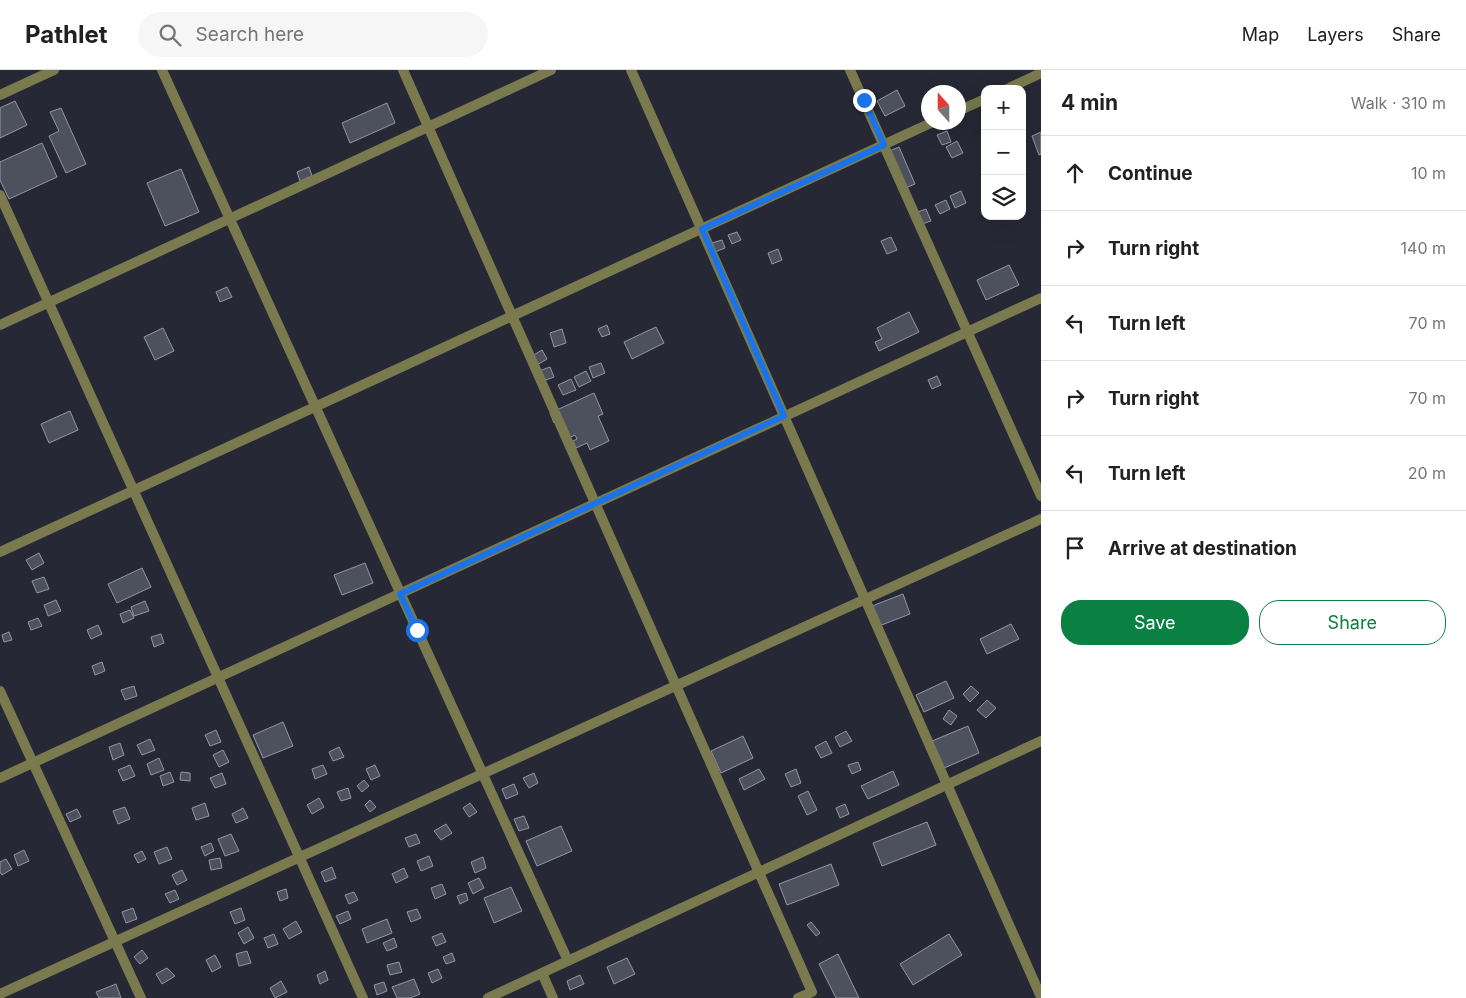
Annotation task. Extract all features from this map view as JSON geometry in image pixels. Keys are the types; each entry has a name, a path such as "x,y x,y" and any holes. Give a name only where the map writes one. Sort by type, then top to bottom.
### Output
{"street":[{"path":"0,95 54,70"},
{"path":"162,70 568,961"},
{"path":"403,70 812,992 798,998"},
{"path":"0,325 552,70"},
{"path":"631,70 1041,997"},
{"path":"850,70 1041,496"},
{"path":"1016,85 1041,73"},
{"path":"966,107 981,101"},
{"path":"0,552 921,128"},
{"path":"0,194 363,998"},
{"path":"0,778 1041,298"},
{"path":"0,994 1041,519"},
{"path":"0,691 141,998"},
{"path":"488,998 1041,741"},
{"path":"542,973 553,998"}],"building":[{"path":"897,90 905,106 885,116 877,101"},
{"path":"15,101 27,125 0,138 0,108"},
{"path":"387,103 395,123 350,143 342,123"},
{"path":"61,108 86,164 66,173 49,136 59,131 50,112"},
{"path":"947,131 951,142 942,145 937,135"},
{"path":"1041,132 1041,154 1039,155 1032,136"},
{"path":"957,141 963,153 952,158 946,147"},
{"path":"42,143 57,177 9,199 0,180 0,162"},
{"path":"899,147 915,184 903,189 887,152"},
{"path":"309,167 312,176 300,181 297,172"},
{"path":"181,169 199,212 165,226 147,183"},
{"path":"961,191 966,203 955,208 950,196"},
{"path":"946,200 950,209 940,214 935,205"},
{"path":"926,209 931,221 919,225 915,213"},
{"path":"737,232 741,240 732,244 728,235"},
{"path":"891,237 897,250 887,254 881,241"},
{"path":"722,240 725,248 715,252 712,243"},
{"path":"778,249 782,260 772,264 768,253"},
{"path":"1009,265 1019,285 986,300 977,280"},
{"path":"227,287 232,297 220,302 216,292"},
{"path":"909,312 919,332 879,351 875,342 882,339 877,328"},
{"path":"607,325 610,334 602,337 598,329"},
{"path":"656,327 664,343 632,359 624,342"},
{"path":"163,328 174,351 155,360 144,337"},
{"path":"562,329 566,343 554,347 550,333"},
{"path":"542,350 547,359 537,365 532,356"},
{"path":"601,363 605,373 593,378 589,367"},
{"path":"550,367 554,377 543,381 539,371"},
{"path":"586,371 591,381 579,387 574,377"},
{"path":"937,376 941,385 932,389 928,380"},
{"path":"571,379 576,390 563,395 558,385"},
{"path":"594,393 603,414 598,416 609,441 590,450 587,443 576,448 573,441 577,439 575,435 563,441 560,420 554,423 550,413"},
{"path":"70,411 78,430 49,443 41,424"},
{"path":"39,553 44,563 32,570 26,560"},
{"path":"365,563 373,583 342,595 334,575"},
{"path":"142,568 151,587 117,603 108,584"},
{"path":"44,577 49,589 37,593 32,581"},
{"path":"903,594 910,614 879,626 872,606"},
{"path":"56,600 61,611 48,616 44,605"},
{"path":"145,601 149,611 134,616 131,607"},
{"path":"130,610 134,618 123,623 120,614"},
{"path":"38,618 42,626 31,630 28,622"},
{"path":"1011,624 1019,639 987,654 980,639"},
{"path":"98,625 102,634 91,639 87,630"},
{"path":"9,632 12,640 4,642 2,635"},
{"path":"161,634 164,643 154,647 151,637"},
{"path":"102,662 105,671 95,675 92,666"},
{"path":"946,681 954,698 924,712 916,695"},
{"path":"134,686 137,696 125,700 121,690"},
{"path":"971,686 979,693 970,702 963,694"},
{"path":"987,700 996,708 986,718 977,710"},
{"path":"949,710 957,716 951,725 943,719"},
{"path":"283,722 293,746 263,758 253,735"},
{"path":"968,726 979,753 944,768 932,741"},
{"path":"216,730 221,742 210,746 205,735"},
{"path":"846,731 852,741 840,747 835,737"},
{"path":"743,736 753,758 721,773 711,751"},
{"path":"150,739 155,750 142,755 137,745"},
{"path":"826,741 832,753 821,758 815,747"},
{"path":"120,743 124,755 113,760 109,747"},
{"path":"339,747 344,757 333,761 329,752"},
{"path":"223,750 229,762 219,767 213,755"},
{"path":"159,758 164,770 151,775 147,764"},
{"path":"858,762 861,770 852,774 848,765"},
{"path":"130,765 135,776 123,781 118,770"},
{"path":"323,765 327,774 315,779 312,769"},
{"path":"375,765 380,776 371,780 366,769"},
{"path":"759,769 765,779 744,790 739,779"},
{"path":"796,769 801,783 791,787 785,774"},
{"path":"893,771 899,785 868,799 861,786"},
{"path":"170,772 174,782 163,786 160,776"},
{"path":"181,772 190,773 190,781 180,780"},
{"path":"222,773 226,784 215,788 210,778"},
{"path":"534,773 538,783 529,788 523,778"},
{"path":"364,780 369,786 362,792 357,786"},
{"path":"514,784 518,794 506,799 502,789"},
{"path":"348,788 351,798 341,801 337,792"},
{"path":"808,791 817,810 807,815 798,796"},
{"path":"319,798 324,807 312,814 307,805"},
{"path":"370,800 376,807 370,812 365,805"},
{"path":"205,803 209,816 196,820 192,808"},
{"path":"470,803 477,812 469,817 463,808"},
{"path":"845,804 849,814 840,818 836,808"},
{"path":"125,807 130,819 118,824 113,811"},
{"path":"243,808 248,818 236,823 232,814"},
{"path":"77,809 81,817 70,822 66,814"},
{"path":"524,816 529,828 519,831 514,819"},
{"path":"927,822 936,845 882,866 873,843"},
{"path":"446,824 452,833 441,840 434,831"},
{"path":"561,826 572,851 537,866 526,841"},
{"path":"231,834 239,851 225,856 218,839"},
{"path":"416,834 420,843 409,847 405,838"},
{"path":"211,843 214,851 205,856 201,847"},
{"path":"167,847 172,859 159,864 154,852"},
{"path":"24,850 29,861 18,866 14,855"},
{"path":"142,851 146,859 138,863 134,855"},
{"path":"429,856 433,866 421,871 417,861"},
{"path":"483,857 486,868 475,873 471,862"},
{"path":"220,858 222,868 211,870 209,860"},
{"path":"6,859 12,869 2,875 0,872 0,862"},
{"path":"831,864 839,885 787,905 779,884"},
{"path":"332,867 336,878 325,882 321,872"},
{"path":"404,868 408,877 396,883 392,874"},
{"path":"182,870 187,880 177,885 172,875"},
{"path":"479,878 484,888 473,894 468,883"},
{"path":"442,884 446,894 435,899 431,888"},
{"path":"511,887 522,911 494,923 484,898"},
{"path":"286,889 288,898 280,901 277,892"},
{"path":"175,890 179,899 170,903 165,894"},
{"path":"354,892 358,900 349,904 345,895"},
{"path":"466,893 468,900 460,904 457,896"},
{"path":"133,908 137,919 126,923 122,912"},
{"path":"241,908 245,920 235,924 230,912"},
{"path":"417,909 421,918 411,922 407,912"},
{"path":"348,911 351,919 340,924 336,916"},
{"path":"387,919 392,933 367,943 362,929"},
{"path":"296,921 302,932 289,939 283,929"},
{"path":"811,922 820,933 816,936 807,925"},
{"path":"248,927 254,938 244,944 238,933"},
{"path":"442,933 446,942 436,946 432,937"},
{"path":"274,934 278,944 268,948 264,938"},
{"path":"949,934 962,955 913,985 900,964"},
{"path":"394,938 397,947 387,951 383,943"},
{"path":"142,950 148,958 140,964 134,957"},
{"path":"247,951 251,963 239,966 236,954"},
{"path":"452,953 455,961 446,964 443,957"},
{"path":"838,954 859,998 836,998 819,964"},
{"path":"215,955 221,967 212,972 206,960"},
{"path":"627,958 635,974 614,984 607,967"},
{"path":"399,962 402,972 390,975 387,965"},
{"path":"167,968 175,976 162,984 156,974"},
{"path":"438,969 442,978 432,983 428,973"},
{"path":"325,971 328,980 320,984 317,975"},
{"path":"580,975 584,984 570,990 567,981"},
{"path":"414,979 420,994 410,998 397,998 392,987"},
{"path":"281,981 287,992 275,998 270,988"},
{"path":"384,982 387,991 377,995 374,985"},
{"path":"116,984 121,998 99,998 96,992"}],"route":[{"path":"417,630 400,594 784,416 702,229 884,145 864,100"}]}
